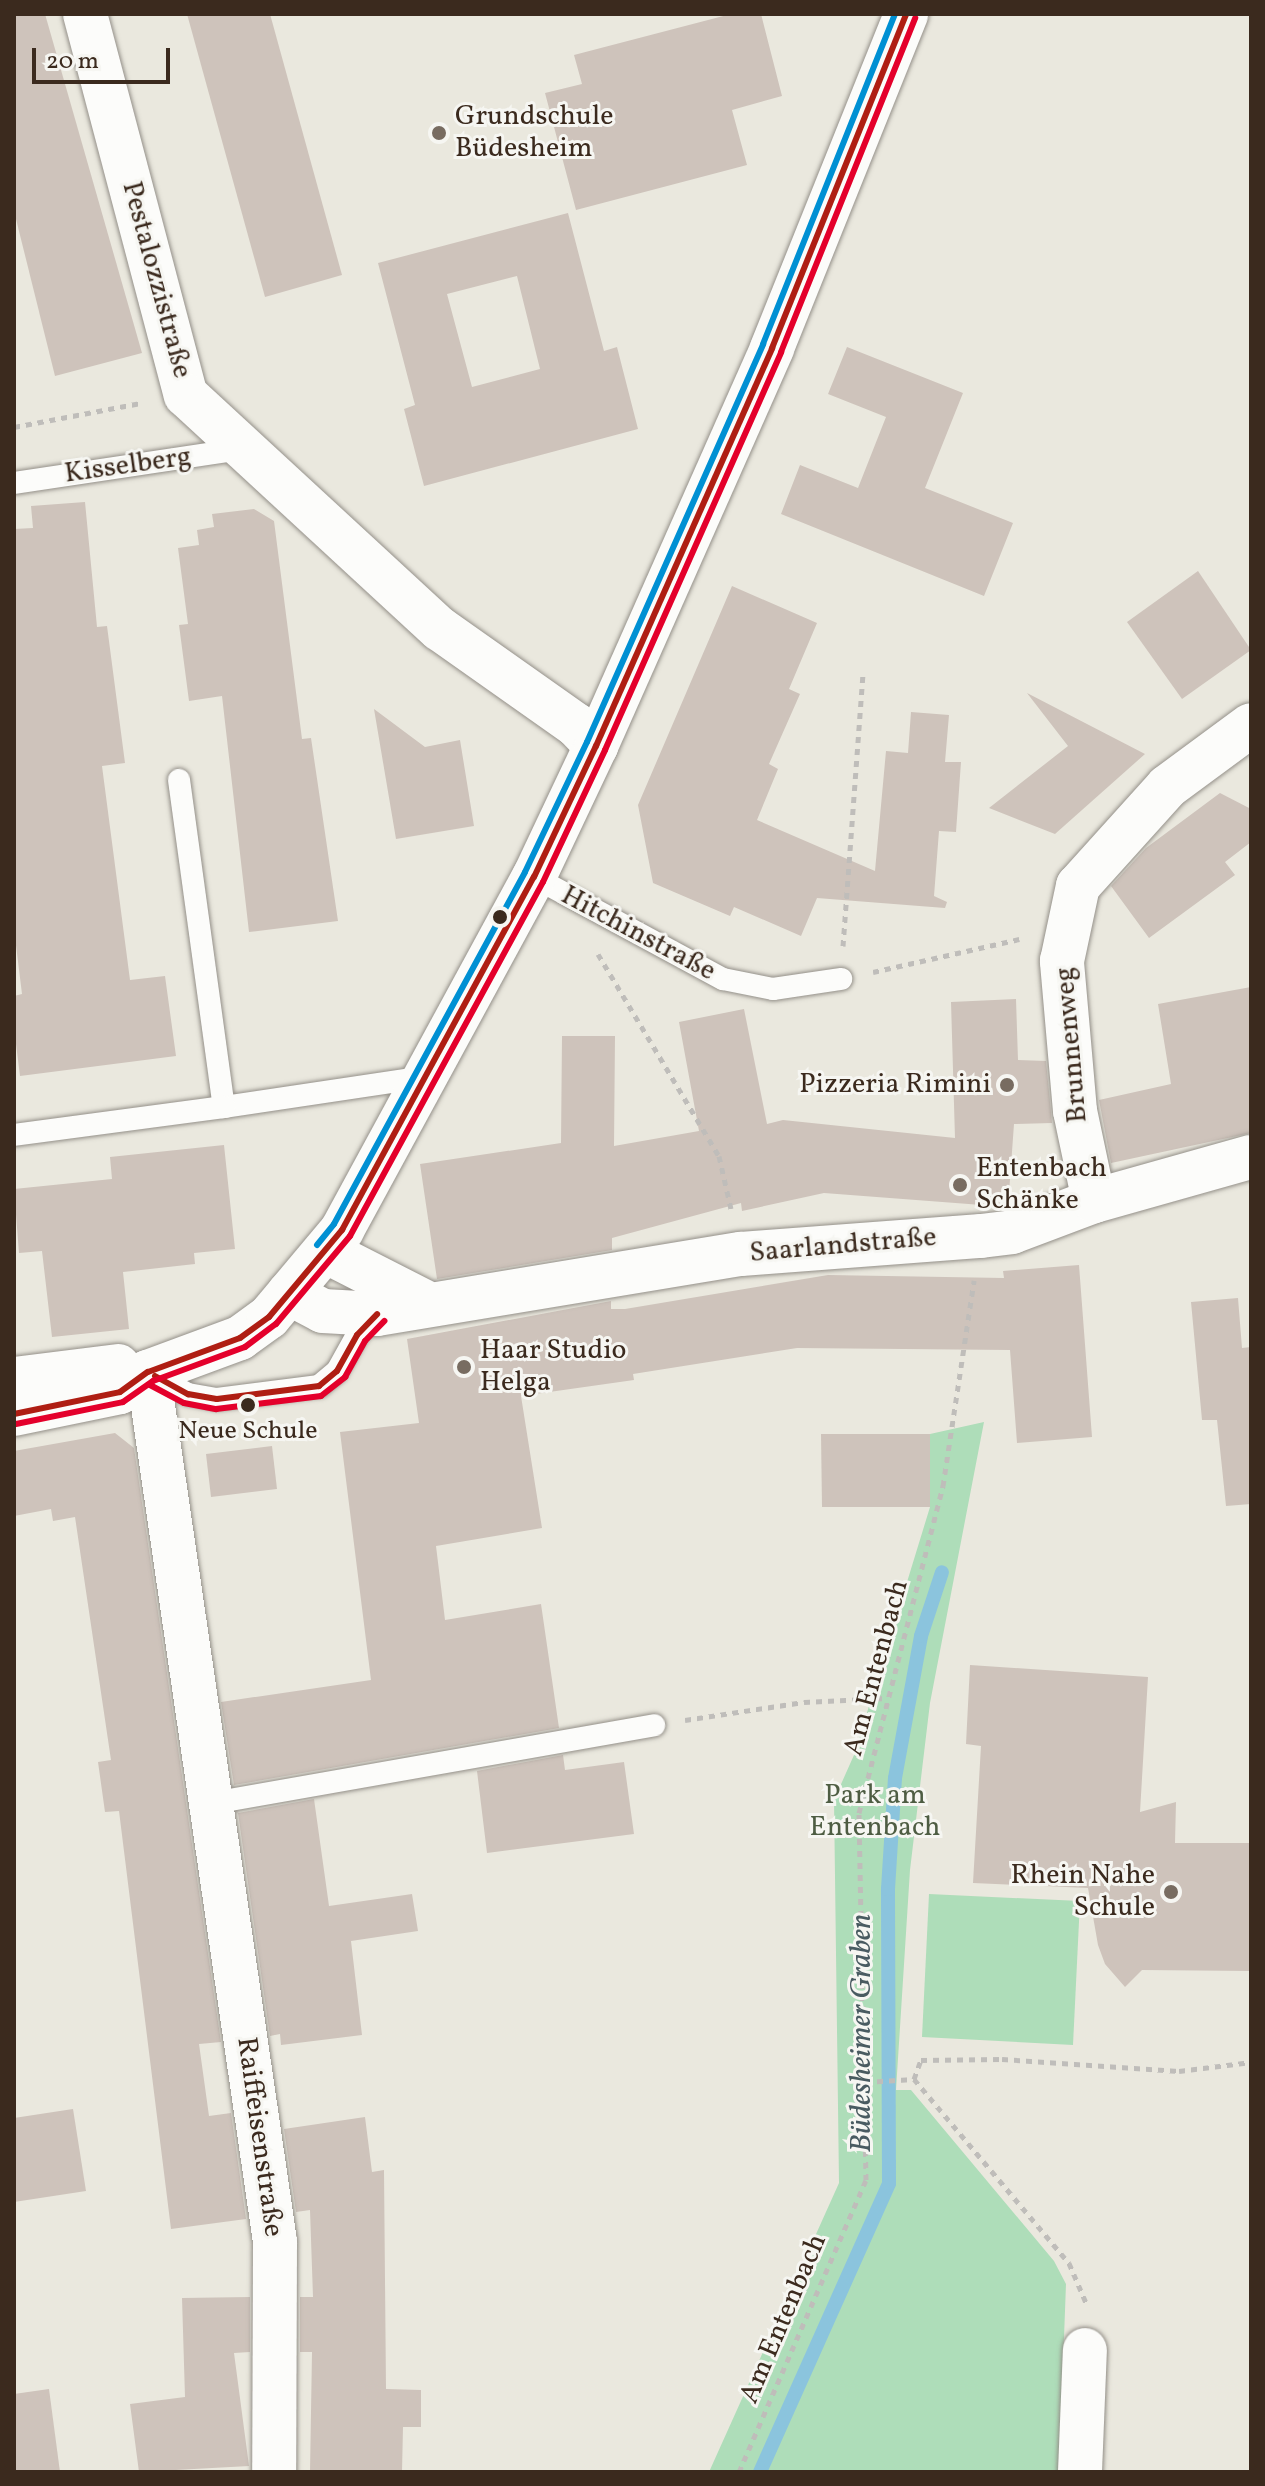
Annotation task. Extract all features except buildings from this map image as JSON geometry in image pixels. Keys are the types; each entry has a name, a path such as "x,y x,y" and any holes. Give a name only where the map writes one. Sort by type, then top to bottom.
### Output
{"street":[{"name":"Pestalozzistraße","path":"85,14 186,395 440,629 576,725 596,746"},
{"name":"Hitchinstraße","path":"325,1251 427,1077 549,888 596,746 772,348 906,14"},
{"name":"Brunnenweg","path":"1094,1201 1075,1111 1062,961 1078,886 1167,787 1251,725"},
{"name":"Saarlandstraße","path":"289,1293 323,1311 377,1314 427,1303 741,1254 1012,1232 1094,1201 1251,1157"},
{"path":"14,1414 120,1392 148,1372 240,1338 269,1317 325,1251 427,1303"},
{"path":"14,1379 116,1366 148,1372"},
{"name":"Raiffeisenstraße","path":"148,1372 275,2241 274,2472"},
{"path":"1080,2472 1085,2350"}],"lane":[{"name":"Kisselberg","path":"14,483 242,449"},
{"path":"179,780 224,1107"},
{"name":"Hitchinstraße","path":"549,888 723,979 773,989 841,979"},
{"path":"14,1135 427,1077"},
{"path":"148,1372 188,1394 217,1399 319,1386 337,1371 357,1335 377,1314"},
{"path":"213,1803 654,1725"}],"path":[{"name":"Kisselberg","path":"14,427 186,395"},
{"path":"863,672 841,979 1069,927"},
{"path":"549,888 719,1156 741,1254"},
{"name":"Am Entenbach","path":"739,2472 866,2180 859,1813 887,1698 919,1593 943,1486 981,1236"},
{"path":"654,1725 728,1711 887,1698"},
{"path":"914,2079 921,2060 1002,2059 1179,2071 1251,2062"},
{"path":"865,2082 914,2079"},
{"path":"914,2079 1069,2263 1087,2305 1085,2350"}],"green space":[{"name":"Park am Entenbach","path":"984,1422 930,1703 910,1870 896,2090 911,2090 1054,2261 1066,2284 1059,2472 709,2472 839,2183 834,1800 854,1755 930,1507 930,1434"},
{"path":"929,1894 1080,1901 1073,2045 922,2037"}],"waterway":[{"name":"Büdesheimer Graben","path":"760,2472 889,2183 888,1889 895,1778 921,1636 942,1572"}],"transit line":[{"path":"317,1245 334,1224 525,872 587,742 763,344 895,14"},
{"path":"14,1414 120,1392 148,1372 240,1338 269,1317 342,1230 534,877 596,746 772,348 906,14"},
{"path":"16,1424 123,1402 153,1381 245,1347 276,1324 350,1236 543,882 605,750 781,352 915,18"},
{"path":"155,1376 188,1394 217,1399 319,1386 337,1371 357,1335 377,1314"},
{"path":"150,1385 184,1403 216,1409 321,1396 345,1377 365,1341 384,1321"}],"place":[{"name":"Grundschule Büdesheim","path":"439,133"},
{"name":"Pizzeria Rimini","path":"1007,1085"},
{"name":"Entenbach Schänke","path":"960,1185"},
{"name":"Haar Studio Helga","path":"464,1367"},
{"name":"Neue Schule","path":"248,1405"},
{"name":"Rhein Nahe Schule","path":"1171,1892"}]}
